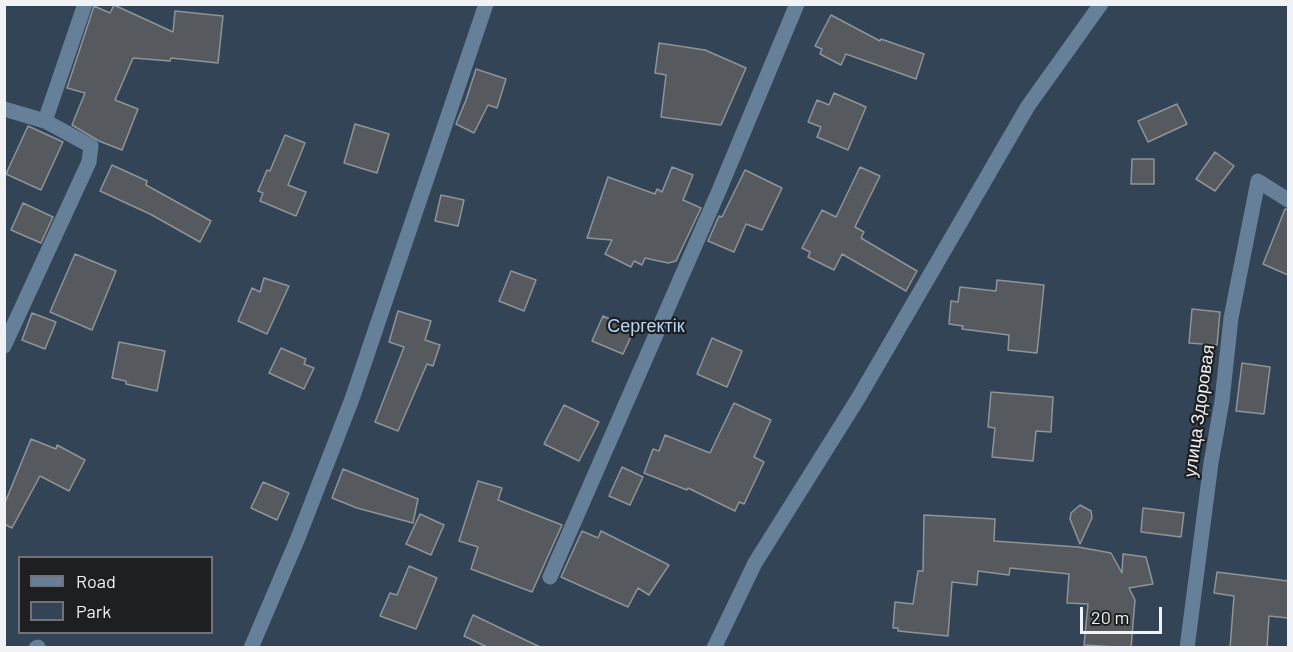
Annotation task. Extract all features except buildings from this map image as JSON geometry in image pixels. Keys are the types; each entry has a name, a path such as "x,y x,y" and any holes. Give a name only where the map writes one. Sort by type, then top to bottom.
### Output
{"street":[{"path":"45,121 85,4"},
{"path":"251,648 298,538 352,399 486,4"},
{"path":"550,577 718,193 797,4"},
{"path":"714,648 755,563 859,397 1028,105 1101,4"},
{"path":"4,109 45,121 91,146 89,162 4,346"},
{"name":"улица Здоровая","path":"1186,648 1211,463 1222,401 1231,318 1258,181 1288,200"}],"green space":[{"name":"Сергектік","path":"4,5 1288,5 1288,647 5,647"}]}
